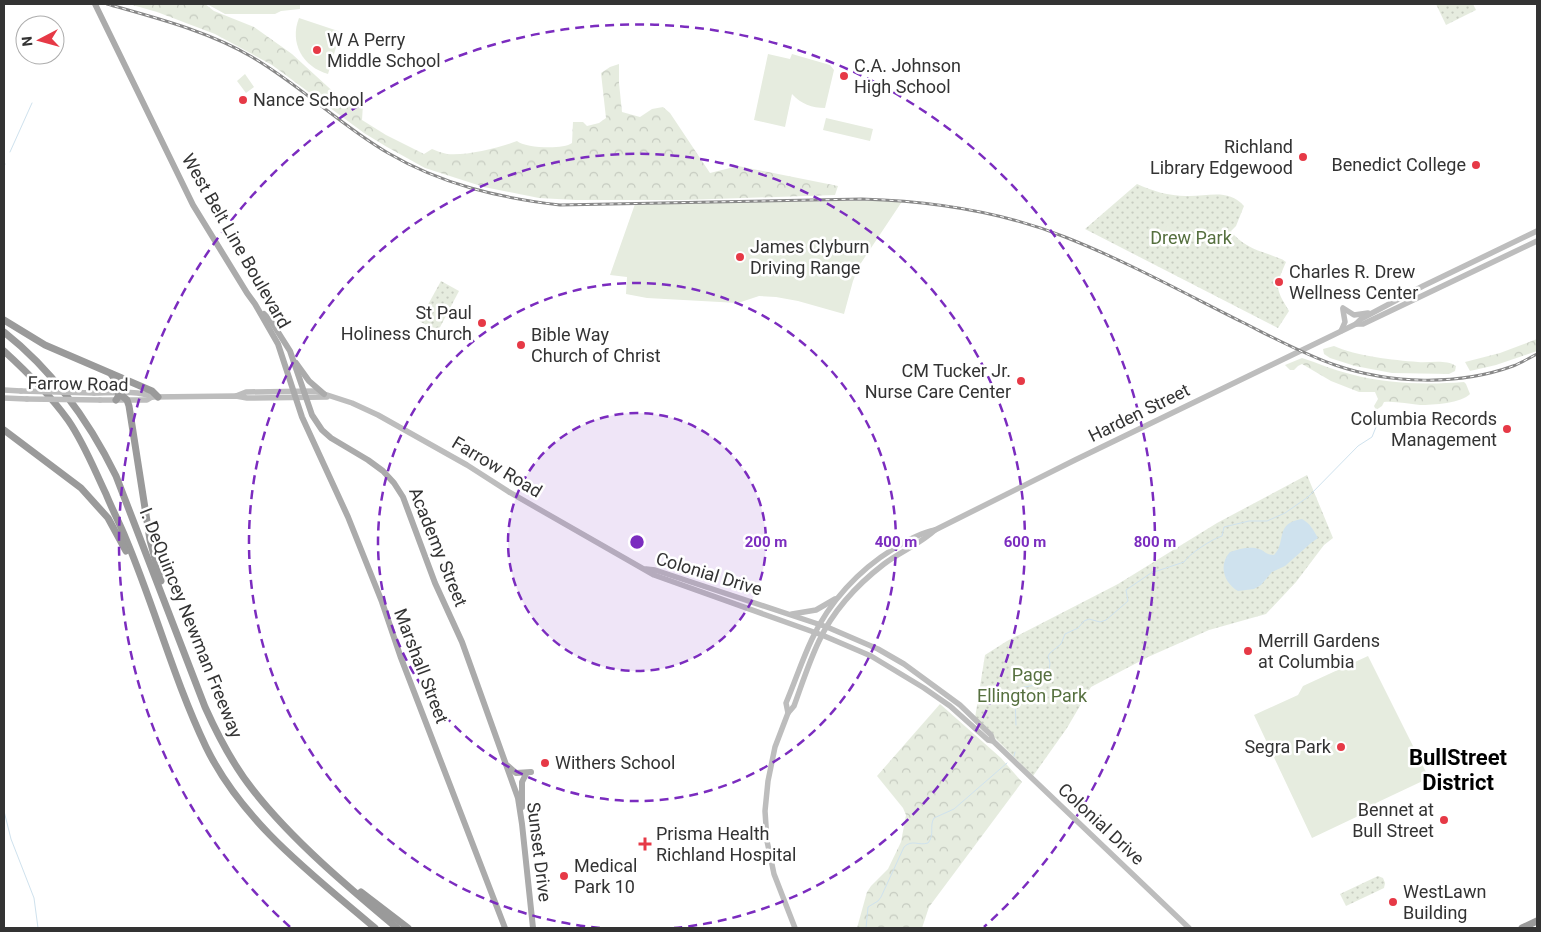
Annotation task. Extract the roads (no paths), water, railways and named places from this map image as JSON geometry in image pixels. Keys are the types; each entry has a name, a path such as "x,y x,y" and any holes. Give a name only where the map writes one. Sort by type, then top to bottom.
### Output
{"highway":[{"path":"4,320 45,345 152,392 155,397"},
{"name":"I. DeQuincey Newman Freeway","path":"4,332 59,386 77,409 102,448 116,476 205,707 221,742 252,790 282,824 397,928"},
{"name":"I. DeQuincey Newman Freeway","path":"4,351 38,385 68,420 82,443 126,540 176,674 207,748 222,774 246,807 276,842 375,928"},
{"path":"111,374 116,381 118,397 127,400 150,540 182,646"},
{"path":"4,430 82,488 92,498 115,530 140,576"},
{"path":"348,885 361,892 408,928"},
{"path":"342,900 371,928"},
{"path":"1522,928 1537,921"}],"main road":[{"name":"West Belt Line Boulevard","path":"95,4 193,205 259,310 278,344 302,417"},
{"name":"Harden Street","path":"788,713 786,704 820,624 840,595 879,558 913,538 935,530 1340,332 1430,282 1537,232"},
{"name":"Harden Street","path":"1356,324 1363,324 1427,295 1537,241"},
{"path":"1340,332 1345,322 1343,308 1356,316 1379,309"},
{"name":"Academy Street","path":"259,310 271,321 284,338 294,360 312,415 326,434 383,471 403,497 436,583 462,642 511,780"},
{"path":"294,360 309,381 324,394"},
{"name":"Farrow Road","path":"4,390 94,393 118,397"},
{"name":"Farrow Road","path":"305,394 315,391 352,403 378,415 644,569"},
{"name":"Farrow Road","path":"4,398 100,400 147,395 155,397 236,396 246,392 332,397"},
{"name":"Farrow Road","path":"127,400 147,400 155,397"},
{"name":"Marshall Street","path":"302,417 348,517 382,602 505,928"},
{"path":"313,441 326,434"},
{"name":"Harden Street","path":"801,928 794,926 782,898 774,874 767,841 766,795 775,747 788,713 794,706 822,635 827,627 852,594 875,571 904,550 928,537 935,530"},
{"name":"Colonial Drive","path":"644,569 655,570 820,624 878,649 904,664 960,704 991,736 993,741 1189,928"},
{"name":"Colonial Drive","path":"644,569 654,575 822,635 865,654 903,675 950,706 988,740 993,741"},
{"path":"788,614 816,610 826,606 840,595"},
{"path":"504,760 514,773 528,773 522,782 521,816"},
{"name":"Sunset Drive","path":"511,780 518,798 521,816 533,928"}],"water":[{"path":"1302,519 1310,525 1318,538 1285,566 1272,572 1261,585 1254,589 1238,591 1233,588 1224,573 1224,562 1230,552 1252,548 1274,555 1278,550 1284,529 1293,521"}],"waterway":[{"path":"10,152 32,103"},
{"path":"1016,725 1015,698 1024,687 1036,685 1049,672 1050,663 1048,656 1061,644 1065,634 1078,628 1084,621 1089,619 1100,622 1106,620 1128,601 1126,590 1151,573 1184,562 1201,547 1222,536 1224,527 1249,521 1267,521 1285,513 1308,497 1358,446 1372,437 1376,427 1373,410"},
{"path":"1014,756 1015,752"},
{"path":"866,928 868,907 881,897 904,847 910,843 928,843 931,837 934,818 954,809 1007,763"},
{"path":"4,811 11,839 34,898 38,928"}],"railway":[{"path":"107,4 200,32 235,48 270,68 353,130 388,153 429,173 493,194 560,205 862,199 939,205 1016,220 1088,246 1299,351 1356,371 1401,379 1424,380 1470,377 1516,365 1537,354"}],"place":[{"name":"W A Perry Middle School","path":"317,50"},
{"name":"C.A. Johnson High School","path":"844,76"},
{"name":"Nance School","path":"243,100"},
{"name":"Richland Library Edgewood","path":"1303,157"},
{"name":"Benedict College","path":"1476,165"},
{"name":"James Clyburn Driving Range","path":"740,257"},
{"name":"Charles R. Drew Wellness Center","path":"1279,282"},
{"name":"St Paul Holiness Church","path":"482,323"},
{"name":"Bible Way Church of Christ","path":"521,345"},
{"name":"CM Tucker Jr. Nurse Care Center","path":"1021,381"},
{"name":"Columbia Records Management","path":"1507,429"},
{"name":"Merrill Gardens at Columbia","path":"1248,651"},
{"name":"Segra Park","path":"1341,747"},
{"name":"Withers School","path":"545,763"},
{"name":"Bennet at Bull Street","path":"1444,820"},
{"name":"Prisma Health Richland Hospital","path":"645,844"},
{"name":"Medical Park 10","path":"564,876"},
{"name":"WestLawn Building","path":"1393,902"}],"district":[{"name":"BullStreet District","path":"1458,770"}],"park label":[{"name":"Drew Park","path":"1191,238"},
{"name":"Page Ellington Park","path":"1032,685"}]}
